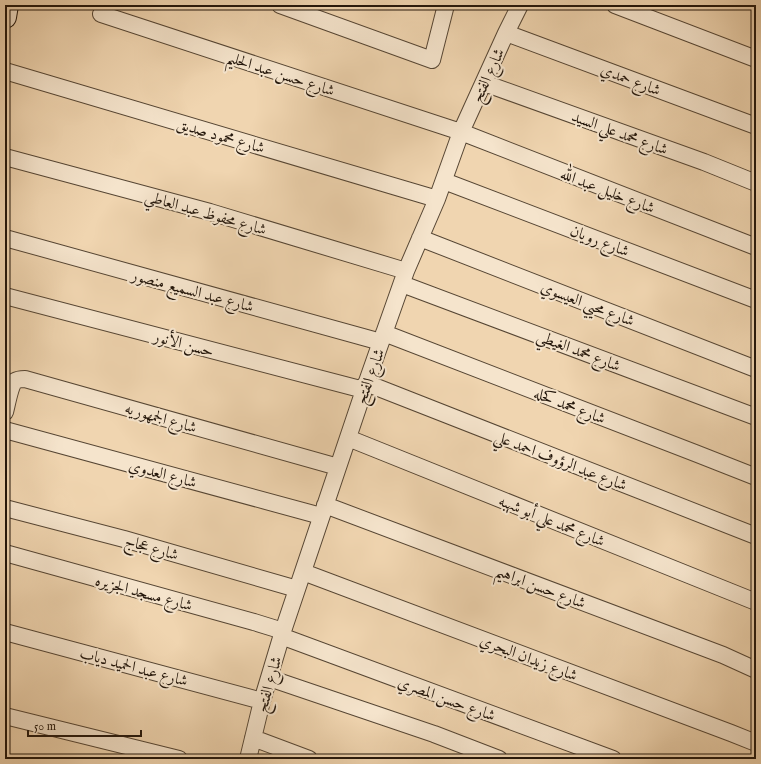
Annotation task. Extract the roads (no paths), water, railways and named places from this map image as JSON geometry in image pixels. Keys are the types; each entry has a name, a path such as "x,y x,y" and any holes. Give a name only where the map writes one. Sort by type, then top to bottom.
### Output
{"main road":[{"path":"5,18 7,5"}],"street":[{"path":"280,5 432,60 446,5"},
{"path":"615,5 756,59"},
{"name":"شارع الفتح","path":"248,759 262,701 282,634 365,387 404,277 437,199 461,132 506,33 514,7"},
{"name":"شارع حسن عبد الحليم","path":"101,14 461,132"},
{"name":"شارع حمدي","path":"506,33 756,126"},
{"name":"شارع محمود صديق","path":"5,71 437,199"},
{"name":"شارع محمد علي السيد","path":"484,83 704,162 756,183"},
{"name":"شارع خليل عبد الله","path":"461,132 756,247"},
{"name":"شارع محفوظ عبد العاطي","path":"5,157 210,212 404,277"},
{"name":"شارع رويان","path":"444,180 756,300"},
{"name":"شارع عبد السميع منصور","path":"5,238 383,338"},
{"name":"شارع محيي العيسوي","path":"420,238 756,369"},
{"name":"شارع محمد الغيطي","path":"404,277 756,417"},
{"name":"حسن الأنور","path":"5,296 365,387"},
{"name":"شارع محمد كحله","path":"383,338 688,450 756,477"},
{"name":"شارع الجمهوريه","path":"5,412 13,385 17,380 25,379 338,467"},
{"name":"شارع عبد الرؤوف احمد علي","path":"365,387 756,536"},
{"name":"شارع العدوي","path":"5,430 323,510"},
{"name":"شارع محمد علي أبو شهبه","path":"348,438 756,602"},
{"name":"شارع عجاج","path":"5,508 124,539 297,589"},
{"name":"شارع حسن ابراهيم","path":"323,510 723,655 756,670"},
{"name":"شارع مسجد الجزيره","path":"5,554 254,622 282,634"},
{"name":"شارع زيدان البحري","path":"303,572 756,743"},
{"name":"شارع عبد الحميد دياب","path":"5,632 262,701"},
{"name":"شارع حسن المصري","path":"282,634 613,759"},
{"path":"269,678 434,734 499,759"},
{"path":"5,716 179,759"},
{"path":"253,738 309,759"}]}
